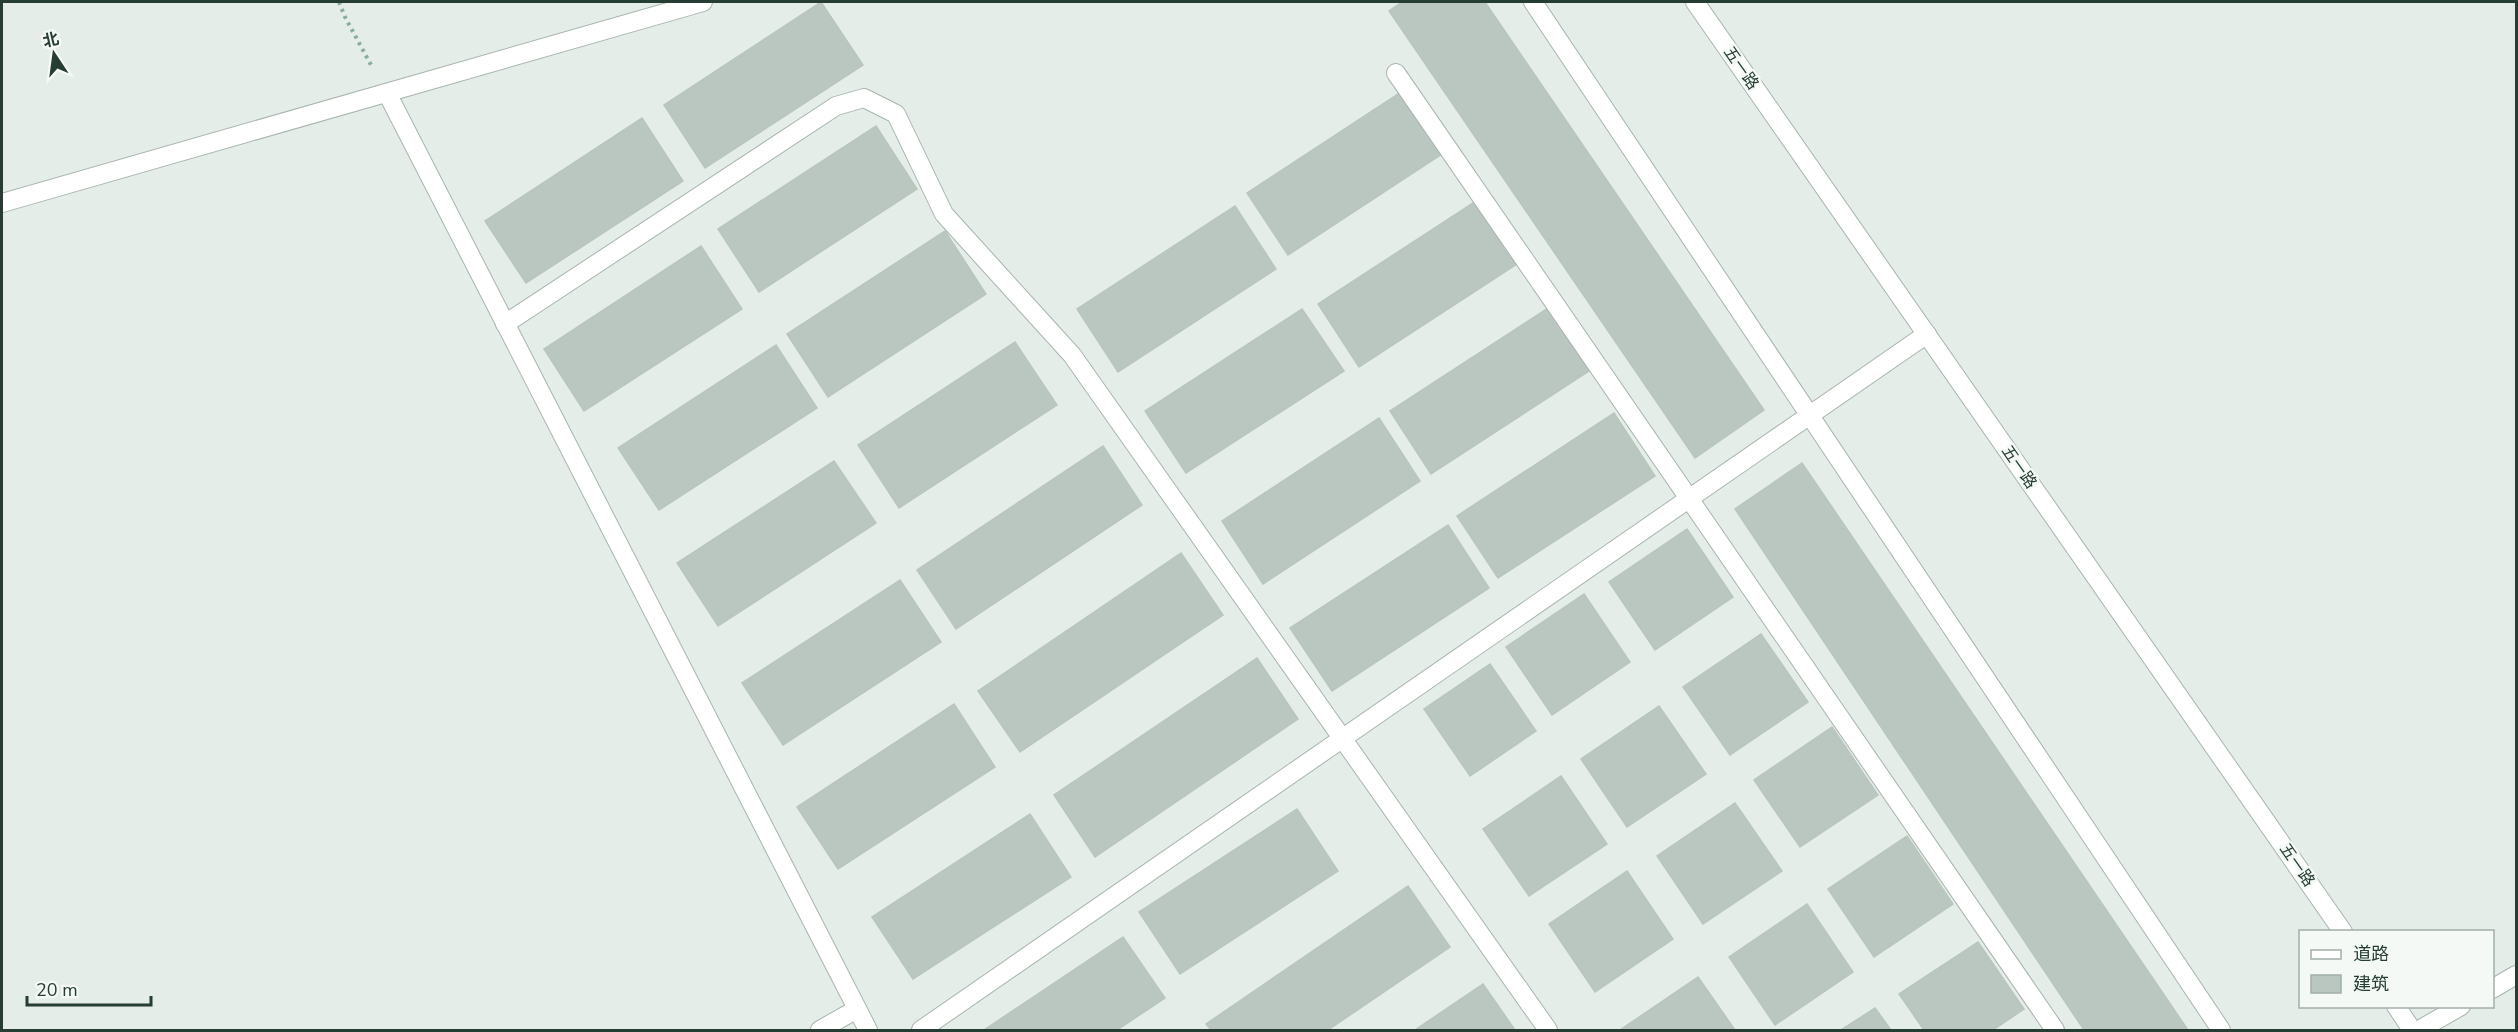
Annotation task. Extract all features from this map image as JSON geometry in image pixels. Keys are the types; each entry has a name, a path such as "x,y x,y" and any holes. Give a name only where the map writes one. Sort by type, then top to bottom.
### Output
{"street":[{"path":"2,203 703,2"},
{"path":"1533,2 2221,1030"},
{"name":"五一路","path":"1695,2 2342,930"},
{"path":"1396,73 2055,1030"},
{"path":"387,93 868,1030"},
{"path":"506,324 836,106 864,98 896,114 944,214 1072,356 1548,1030"},
{"path":"921,1030 1927,334"},
{"path":"2494,987 2517,975"},
{"path":"2397,1008 2412,1030"},
{"path":"2419,1030 2458,1008"},
{"path":"820,1030 857,1009"}],"path":[{"path":"339,2 387,93"}],"building":[{"path":"821,2 863,65 705,168 664,105"},
{"path":"1402,2 1485,2 1764,410 1695,458 1389,11"},
{"path":"1404,90 1445,152 1288,255 1247,193"},
{"path":"642,118 683,181 526,283 485,221"},
{"path":"876,126 917,189 759,292 718,229"},
{"path":"1476,201 1517,264 1359,367 1318,304"},
{"path":"1235,206 1276,269 1118,372 1077,309"},
{"path":"945,231 986,294 828,397 787,334"},
{"path":"701,246 742,309 584,411 544,349"},
{"path":"1548,308 1589,371 1431,474 1390,411"},
{"path":"1302,309 1344,371 1186,473 1145,411"},
{"path":"1015,342 1057,405 899,508 858,445"},
{"path":"776,345 817,408 659,510 618,448"},
{"path":"1614,413 1655,476 1498,578 1457,516"},
{"path":"1379,418 1420,481 1263,584 1222,521"},
{"path":"1103,446 1142,505 956,629 917,570"},
{"path":"834,461 876,523 718,626 677,563"},
{"path":"1802,463 2188,1030 2084,1030 1735,509"},
{"path":"1448,525 1489,588 1332,691 1290,628"},
{"path":"1687,529 1733,597 1655,650 1609,582"},
{"path":"1181,553 1223,615 1020,752 978,691"},
{"path":"900,580 941,642 783,745 742,683"},
{"path":"1584,594 1630,662 1552,715 1506,647"},
{"path":"1761,634 1808,702 1730,755 1683,687"},
{"path":"1257,658 1298,719 1095,857 1054,795"},
{"path":"1490,664 1536,731 1470,776 1424,709"},
{"path":"954,704 995,767 838,869 797,807"},
{"path":"1659,706 1706,774 1627,827 1581,759"},
{"path":"1832,727 1878,795 1800,847 1754,780"},
{"path":"1561,776 1607,844 1529,896 1483,829"},
{"path":"1735,803 1782,871 1703,924 1657,856"},
{"path":"1297,809 1338,871 1180,974 1139,912"},
{"path":"1030,814 1071,877 913,979 872,917"},
{"path":"1907,836 1953,904 1874,957 1828,889"},
{"path":"1627,871 1673,939 1595,992 1549,924"},
{"path":"1408,886 1450,947 1328,1030 1211,1030 1206,1024"},
{"path":"1807,904 1853,972 1775,1025 1729,957"},
{"path":"1123,937 1165,998 1117,1030 984,1030"},
{"path":"1978,942 2024,1009 1993,1030 1924,1030 1899,994"},
{"path":"1698,977 1735,1030 1620,1030"},
{"path":"1483,984 1515,1030 1415,1030"},
{"path":"1875,1008 1891,1030 1841,1030"}]}
